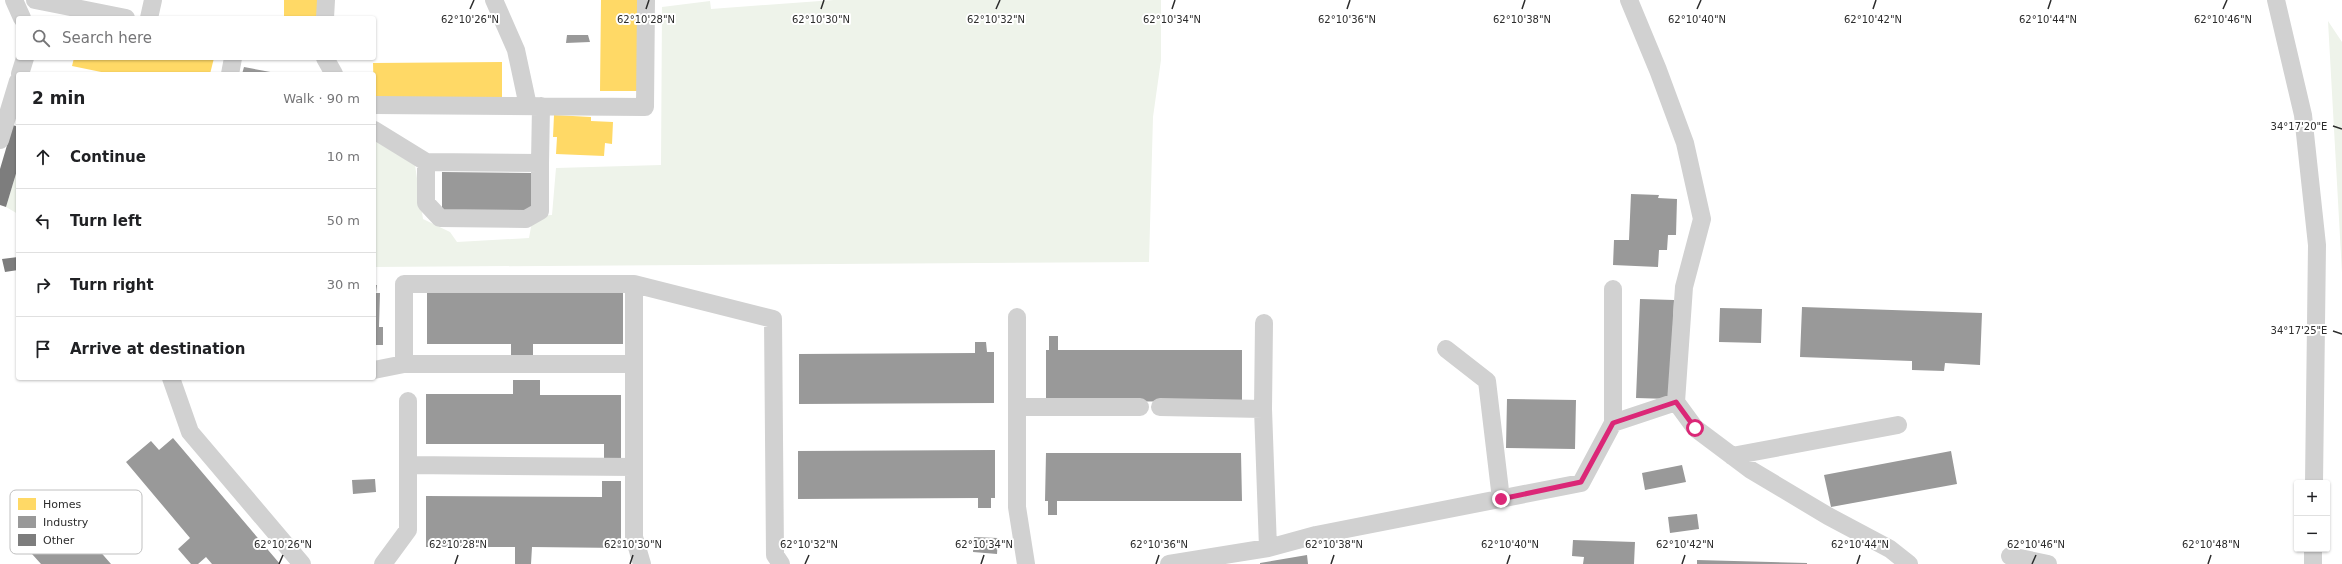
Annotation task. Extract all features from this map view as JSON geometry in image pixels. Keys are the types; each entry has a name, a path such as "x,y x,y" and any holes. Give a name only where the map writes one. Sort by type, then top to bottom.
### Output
{"street":[{"path":"14,0 21,16"},
{"path":"35,0 116,16"},
{"path":"149,16 153,0"},
{"path":"326,0 326,16"},
{"path":"426,162 426,203 440,218 526,219 540,211 540,164 534,106 516,50 494,0"},
{"path":"376,105 645,107 646,0"},
{"path":"1629,0 1685,143 1702,219 1684,287 1676,402 1695,428 1751,470 1828,516 1890,549 1909,564"},
{"path":"2276,0 2303,115 2317,245 2314,480"},
{"path":"21,72 24,60"},
{"path":"230,72 233,60"},
{"path":"326,60 333,72"},
{"path":"0,140 16,88"},
{"path":"376,131 426,162 540,164"},
{"path":"404,364 404,284 634,284 773,319 775,555 781,564"},
{"path":"634,284 634,537 642,564"},
{"path":"1169,564 1268,548 1316,535 1581,482 1613,423 1613,289"},
{"path":"1017,317 1017,507 1026,564"},
{"path":"1264,323 1264,409 1268,548"},
{"path":"1446,348 1487,381 1501,499"},
{"path":"376,370 404,364 634,364"},
{"path":"172,380 190,432 302,564"},
{"path":"383,564 408,530 408,400"},
{"path":"1613,423 1676,402"},
{"path":"1017,407 1140,406"},
{"path":"1160,407 1264,409"},
{"path":"1732,456 1898,425"},
{"path":"408,466 634,467"},
{"path":"2313,552 2313,564"},
{"path":"2010,556 2048,564"}],"shaded area":[{"path":"834,0 1161,0 1161,60 1153,117 1149,262 376,267 376,140 415,165 423,219 450,232 457,242 529,238 533,216 552,215 556,168 661,165 662,7 710,1 711,9"},
{"path":"2328,21 2342,42 2342,273"},
{"path":"16,174 16,213 6,207"}],"building: Homes":[{"path":"284,0 319,0 319,16 284,16"},
{"path":"601,0 639,0 638,91 600,91"},
{"path":"74,60 214,60 210,72 101,72 72,66"},
{"path":"502,62 502,99 376,101 376,72 373,72 373,63"},
{"path":"554,115 591,117 591,121 613,122 612,144 605,143 604,156 556,154 557,137 553,137"}],"building: Industry":[{"path":"567,35 588,35 590,42 566,43"},
{"path":"244,67 271,72 243,72"},
{"path":"442,172 533,173 533,211 442,210"},
{"path":"1631,194 1659,195 1658,198 1677,199 1676,235 1668,235 1667,250 1659,250 1658,267 1613,265 1614,240 1629,240"},
{"path":"427,292 623,292 623,344 533,344 533,357 511,357 511,344 427,344"},
{"path":"376,293 380,293 379,327 383,327 383,345 376,345"},
{"path":"1640,299 1674,300 1670,399 1636,398"},
{"path":"1802,307 1982,313 1980,365 1945,363 1944,371 1912,370 1912,361 1800,357"},
{"path":"1720,308 1762,309 1761,343 1719,342"},
{"path":"1049,336 1058,336 1058,350 1242,350 1242,401 1046,402 1046,350 1049,350"},
{"path":"975,342 986,342 987,352 994,352 994,403 799,404 799,354 975,353"},
{"path":"513,380 540,380 540,395 621,395 621,461 604,461 604,444 426,444 426,394 513,394"},
{"path":"1507,399 1576,400 1575,449 1506,448"},
{"path":"173,438 280,564 212,564 206,557 198,564 191,564 178,549 190,538 126,462 151,441 159,450"},
{"path":"995,450 995,498 991,498 991,508 978,508 978,498 798,499 798,451"},
{"path":"1951,451 1957,484 1831,507 1824,475"},
{"path":"1046,453 1241,453 1242,501 1057,501 1057,515 1048,515 1048,501 1045,501"},
{"path":"1682,465 1686,482 1645,490 1642,473"},
{"path":"375,479 376,492 353,494 352,480"},
{"path":"602,481 621,481 621,548 532,547 531,564 515,564 515,547 426,547 426,496 602,497"},
{"path":"1697,514 1699,529 1670,533 1668,517"},
{"path":"974,537 998,538 997,554 973,552"},
{"path":"1573,540 1635,542 1634,564 1583,564 1584,557 1572,556"},
{"path":"32,554 102,554 111,564 41,564"},
{"path":"1307,555 1308,564 1260,564 1260,563"},
{"path":"1697,560 1807,563 1807,564 1697,564"}],"building: Other":[{"path":"13,125 16,126 16,174 6,207 0,205 0,169"},
{"path":"16,257 16,270 5,272 2,259"}],"route":[{"path":"1501,499 1581,482 1613,423 1676,402 1695,428"}]}
